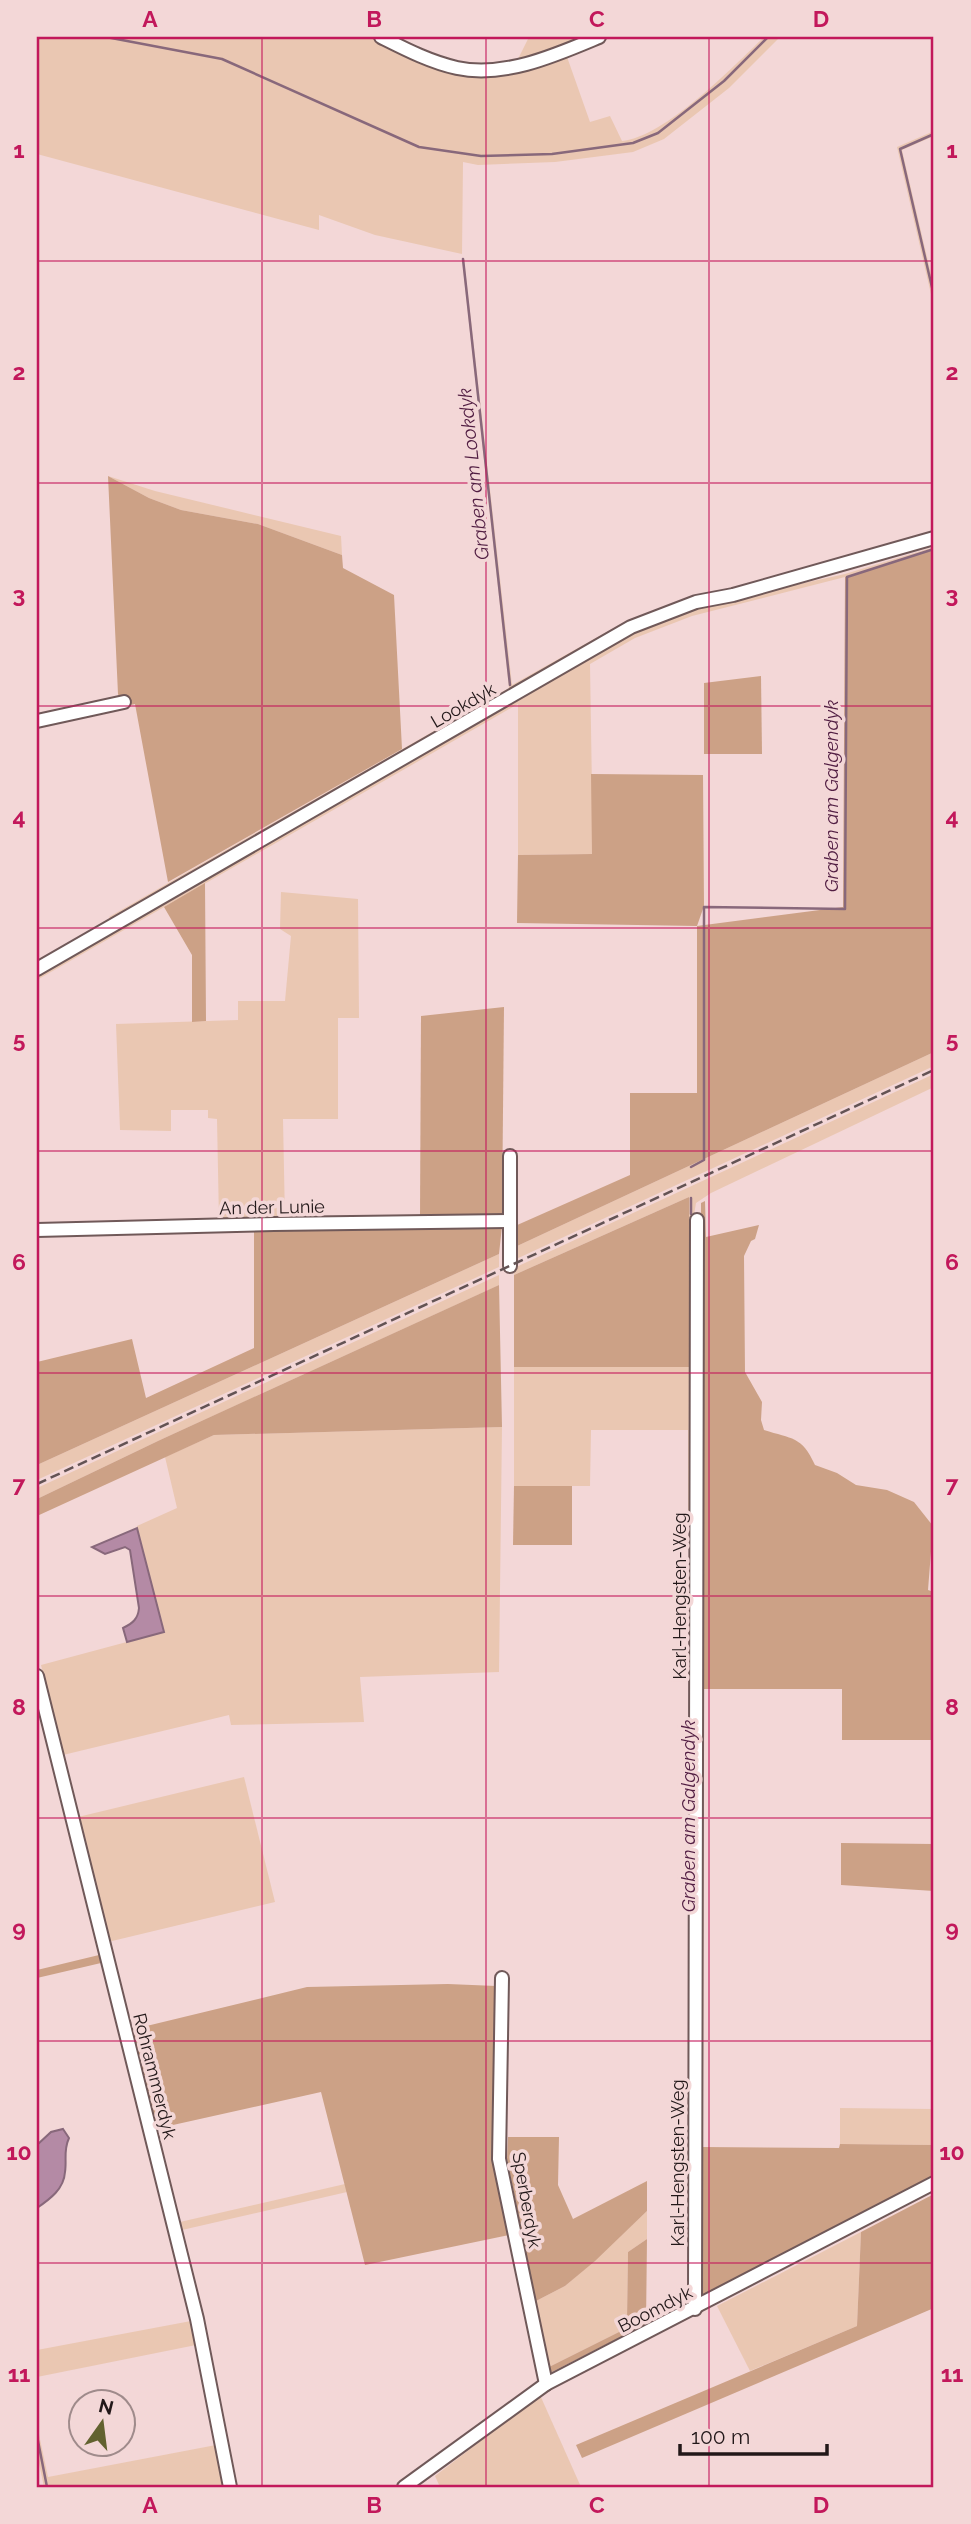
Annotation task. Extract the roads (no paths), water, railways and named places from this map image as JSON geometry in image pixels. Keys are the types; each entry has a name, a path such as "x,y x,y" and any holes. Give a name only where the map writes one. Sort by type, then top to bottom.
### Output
{"street":[{"path":"381,37 455,68 472,70 516,67 600,37"},
{"name":"Lookdyk","path":"37,969 631,628 696,603 934,538"},
{"path":"37,721 124,702"},
{"path":"510,1156 510,1266"},
{"name":"Karl-Hengsten-Weg","path":"695,2309 697,1220"},
{"name":"An der Lunie","path":"37,1230 274,1223 509,1221"},
{"name":"Rohrammerdyk","path":"37,1676 197,2319 230,2487"},
{"name":"Sperberdyk","path":"502,1978 499,2159 546,2384"},
{"name":"Boomdyk","path":"404,2487 546,2384 934,2183"}],"waterway":[{"path":"106,37 222,59 419,147 481,156 552,154 633,143 658,133 724,81 768,37"},
{"name":"Graben am Galgendyk","path":"934,134 900,149 934,296"},
{"name":"Graben am Lookdyk","path":"463,259 510,685"},
{"name":"Graben am Galgendyk","path":"691,1167 704,1160 704,907 845,909 847,577 934,549"},
{"name":"Graben am Galgendyk","path":"691,1198 691,1214"},
{"path":"37,2436 47,2487"}],"railway":[{"path":"37,1484 934,1070"}]}
